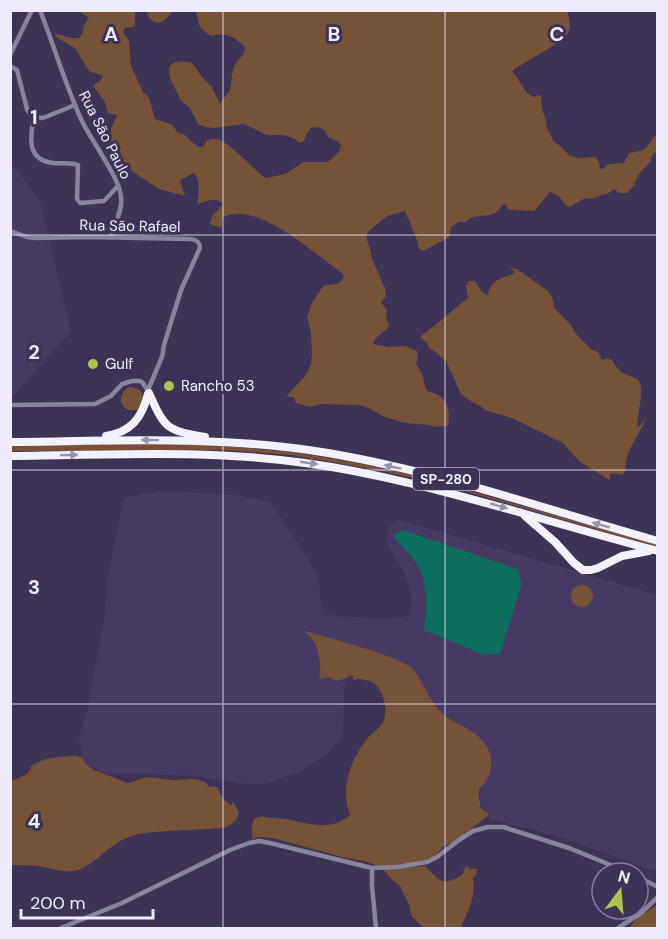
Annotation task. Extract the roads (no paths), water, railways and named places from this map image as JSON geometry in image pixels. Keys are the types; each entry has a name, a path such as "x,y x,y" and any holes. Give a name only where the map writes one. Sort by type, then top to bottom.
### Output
{"highway":[{"path":"148,392 159,417 167,426 182,433 229,441"},
{"path":"74,441 112,435 130,427 140,416 146,404 148,392"},
{"name":"SP-280","path":"10,442 229,441 328,453 449,480 657,541"},
{"name":"SP-280","path":"10,456 167,454 251,457 303,462 349,469 425,486 655,551"},
{"path":"523,513 555,542 574,564 583,570 598,568 622,556 655,551"}],"street":[{"path":"10,55 32,10"},
{"name":"Rua São Paulo","path":"40,10 85,128 121,195 111,237"},
{"path":"10,66 17,70 27,109 34,117 43,118 75,105"},
{"path":"34,117 31,141 34,153 49,162 73,163 78,166 78,202 104,201 118,186"},
{"name":"Rua São Rafael","path":"10,231 35,238 111,237 196,240 200,245 198,252 186,276 162,357 148,392"},
{"path":"10,405 95,404 111,396 122,384 132,381 143,383 148,392"},
{"path":"61,928 122,903 230,850 259,841 372,868 398,867 427,862 473,831 488,827 503,827 569,848 601,861"},
{"path":"372,868 376,928"},
{"path":"618,928 641,913 657,897"}],"place":[{"name":"Gulf","path":"93,364"},
{"name":"Rancho 53","path":"169,386"}]}
